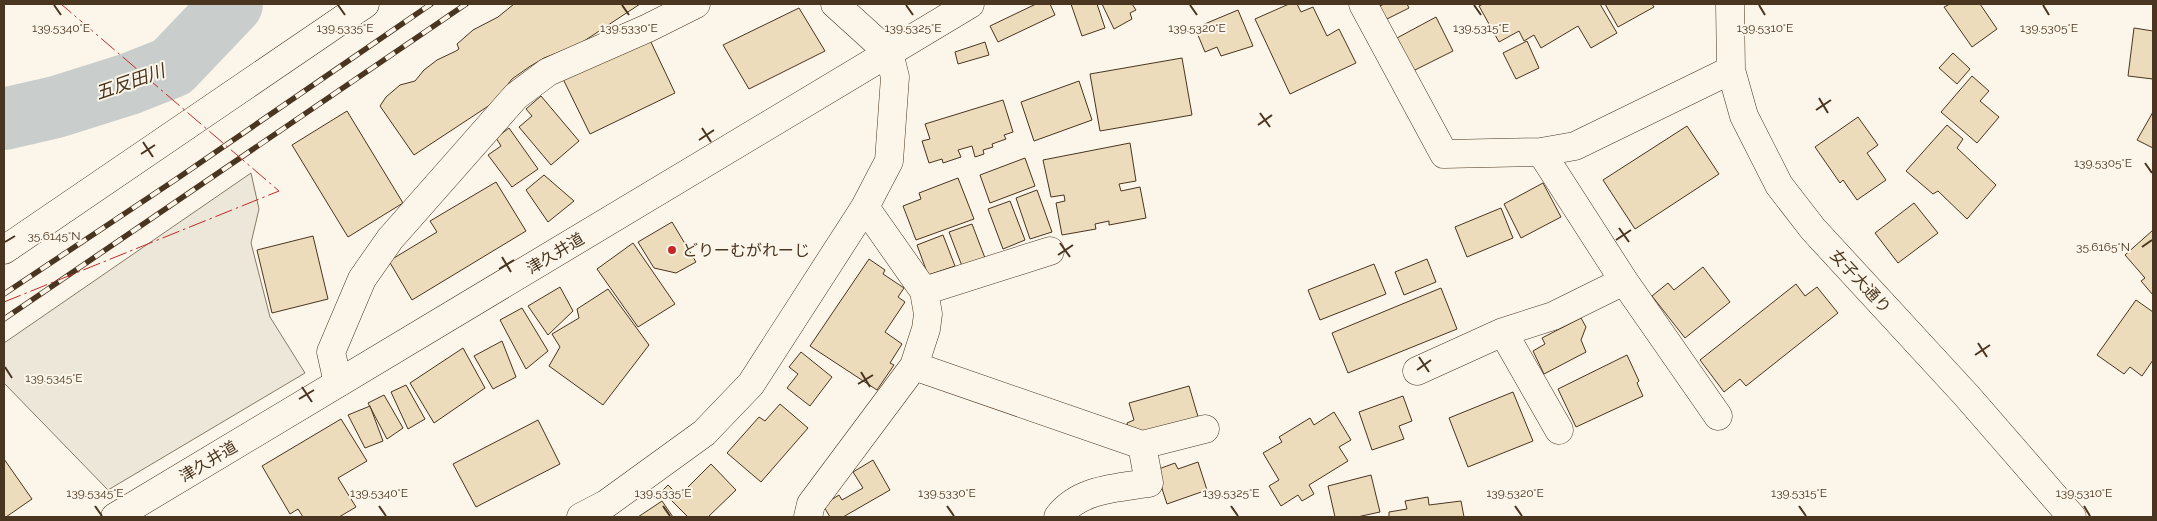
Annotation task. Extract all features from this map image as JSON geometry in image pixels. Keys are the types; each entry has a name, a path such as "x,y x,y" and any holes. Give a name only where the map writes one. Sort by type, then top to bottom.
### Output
{"street":[{"path":"4,250 364,4"},
{"path":"338,383 331,352 362,279 390,239 516,96 548,72 648,28 696,4"},
{"path":"581,517 606,504 704,433 750,384 865,207 889,161 896,77 889,53 835,4"},
{"name":"津久井道","path":"115,517 970,4"},
{"path":"1363,4 1444,154 1541,152 1575,146 1731,70"},
{"name":"女子大通り","path":"1730,4 1731,70 1744,116 1779,185 1813,228 1967,396 2072,517"},
{"path":"1541,152 1624,281 1718,416"},
{"path":"808,517 811,504 914,366 926,329 928,314 924,291 865,207"},
{"path":"924,291 1050,251"},
{"path":"1417,371 1503,332 1553,316 1624,281"},
{"path":"1503,332 1560,430"},
{"path":"914,366 1142,445 1205,429"},
{"path":"1058,517 1067,506 1092,493 1149,483 1142,445"}],"shaded area":[{"path":"251,173 259,209 251,243 270,317 305,373 108,490 4,383 4,343"}],"building":[{"path":"514,4 640,4 578,45 544,58 529,67 512,79 493,103 414,155 380,106 386,97 400,85 415,81 424,70 437,60 459,49 457,44 473,30 498,17"},
{"path":"1036,4 1050,4 1055,15 998,42 990,26"},
{"path":"1071,4 1097,4 1105,28 1082,36"},
{"path":"1102,4 1132,4 1136,10 1130,13 1132,19 1114,29"},
{"path":"1289,4 1297,4 1301,12 1313,7 1327,36 1339,29 1356,63 1290,94 1255,19"},
{"path":"1384,4 1407,4 1409,8 1383,21 1376,8"},
{"path":"1483,4 1600,4 1617,33 1591,48 1578,26 1541,48 1534,35 1524,41 1519,31 1499,42 1479,6"},
{"path":"1605,4 1652,4 1654,7 1618,27"},
{"path":"1950,4 1980,4 1997,29 1972,47 1944,7"},
{"path":"799,8 825,51 749,89 723,45"},
{"path":"1238,10 1253,46 1221,56 1217,47 1205,52 1195,28"},
{"path":"1436,17 1453,51 1413,71 1397,38"},
{"path":"2134,28 2153,31 2153,79 2128,76"},
{"path":"649,38 675,93 590,134 563,79"},
{"path":"1527,41 1539,68 1516,79 1503,53"},
{"path":"985,42 989,55 958,64 955,52"},
{"path":"1953,53 1970,69 1957,84 1939,68"},
{"path":"1182,58 1192,115 1100,131 1090,74"},
{"path":"1972,76 1989,91 1980,101 1999,117 1977,143 1941,112"},
{"path":"1079,81 1092,120 1034,141 1021,102"},
{"path":"541,96 579,141 551,165 519,127 532,116 526,109"},
{"path":"1003,100 1013,132 1004,135 1006,139 992,144 993,147 983,150 984,154 975,157 972,146 958,150 961,157 943,163 942,159 929,163 922,141 930,139 925,124"},
{"path":"347,111 403,203 348,237 292,145"},
{"path":"2153,112 2153,148 2137,140"},
{"path":"1858,117 1878,145 1867,153 1886,180 1857,200 1843,180 1840,183 1815,147"},
{"path":"1947,125 1963,139 1957,148 1996,185 1967,219 1938,191 1933,194 1906,171"},
{"path":"1687,126 1719,174 1635,229 1603,180"},
{"path":"509,128 538,169 512,187 488,155 501,146 496,138"},
{"path":"1130,143 1136,181 1119,184 1121,191 1140,187 1146,218 1109,225 1109,221 1095,224 1096,229 1062,235 1056,203 1065,201 1064,195 1051,197 1043,160"},
{"path":"1025,158 1035,186 990,203 980,175"},
{"path":"544,175 574,201 548,222 526,190"},
{"path":"958,178 974,219 916,240 903,206 921,199 919,193"},
{"path":"496,182 526,231 412,300 389,261 437,232 430,221"},
{"path":"1543,183 1561,217 1521,238 1504,204"},
{"path":"1037,190 1052,232 1030,239 1016,198"},
{"path":"1010,201 1025,240 1003,249 988,209"},
{"path":"1914,203 1938,233 1898,263 1875,233"},
{"path":"1501,208 1513,238 1467,257 1455,227"},
{"path":"672,222 696,262 676,273 654,268 638,242"},
{"path":"972,224 985,258 962,266 949,232"},
{"path":"2153,230 2153,295 2141,281 2145,278 2125,255"},
{"path":"943,235 955,266 928,275 917,245"},
{"path":"313,236 328,299 272,313 257,250"},
{"path":"633,243 675,304 638,327 597,269"},
{"path":"869,259 885,270 883,274 904,288 898,297 905,302 885,332 902,344 890,363 894,365 877,390 810,346"},
{"path":"1427,259 1436,282 1404,295 1395,272"},
{"path":"1374,264 1386,294 1320,320 1308,290"},
{"path":"1703,267 1730,302 1685,338 1652,296 1668,283 1674,290"},
{"path":"1796,284 1805,296 1817,287 1838,313 1746,386 1740,379 1724,392 1700,360"},
{"path":"560,287 573,311 548,335 528,306"},
{"path":"1441,288 1457,329 1348,373 1332,333"},
{"path":"608,289 649,345 603,405 549,366 560,347 552,334 579,318 577,309"},
{"path":"2136,300 2153,312 2153,360 2142,376 2130,367 2124,374 2097,355"},
{"path":"522,308 548,351 526,369 500,320"},
{"path":"1581,318 1586,327 1581,340 1586,352 1544,374 1533,351 1545,344 1542,338"},
{"path":"502,341 516,377 493,389 474,356"},
{"path":"463,348 485,388 434,423 410,383"},
{"path":"801,352 832,377 810,406 787,388 798,374 789,367"},
{"path":"1627,355 1639,381 1637,383 1643,396 1576,427 1558,389"},
{"path":"406,385 425,419 408,429 391,392"},
{"path":"1189,386 1199,420 1131,438 1127,423 1134,420 1129,403"},
{"path":"1513,392 1533,441 1468,467 1449,418"},
{"path":"384,395 403,428 387,439 368,403"},
{"path":"1403,396 1412,421 1399,426 1404,439 1372,450 1359,412"},
{"path":"780,404 808,428 761,482 727,453 759,417 765,421"},
{"path":"370,406 383,441 365,448 348,415"},
{"path":"1334,412 1351,440 1339,447 1348,461 1309,485 1314,494 1302,501 1298,495 1281,506 1269,486 1279,480 1263,453 1282,442 1279,437 1310,418 1314,425"},
{"path":"341,419 367,461 338,478 356,507 339,517 303,517 298,509 290,514 262,466"},
{"path":"538,420 560,464 476,507 453,464"},
{"path":"4,459 32,499 6,517 4,517"},
{"path":"873,460 890,490 843,517 830,517 823,505 839,495 842,500 863,488 853,472"},
{"path":"1198,462 1207,490 1167,504 1156,470 1175,463 1178,469"},
{"path":"711,464 736,490 708,517 688,517 662,491 668,485 679,496"},
{"path":"1371,475 1380,512 1357,517 1335,517 1328,486"},
{"path":"1428,497 1429,505 1461,501 1464,517 1389,517 1389,512 1407,509 1405,501"},
{"path":"662,501 673,517 638,517"}],"waterway":[{"name":"五反田川","path":"4,119 56,107 129,84 172,67 232,4"}],"railway":[{"path":"4,294 175,180 431,4"},
{"path":"4,319 466,4"}],"power":[{"path":"4,302 279,191 61,4"}],"place":[{"name":"どりーむがれーじ","path":"672,250"}]}
